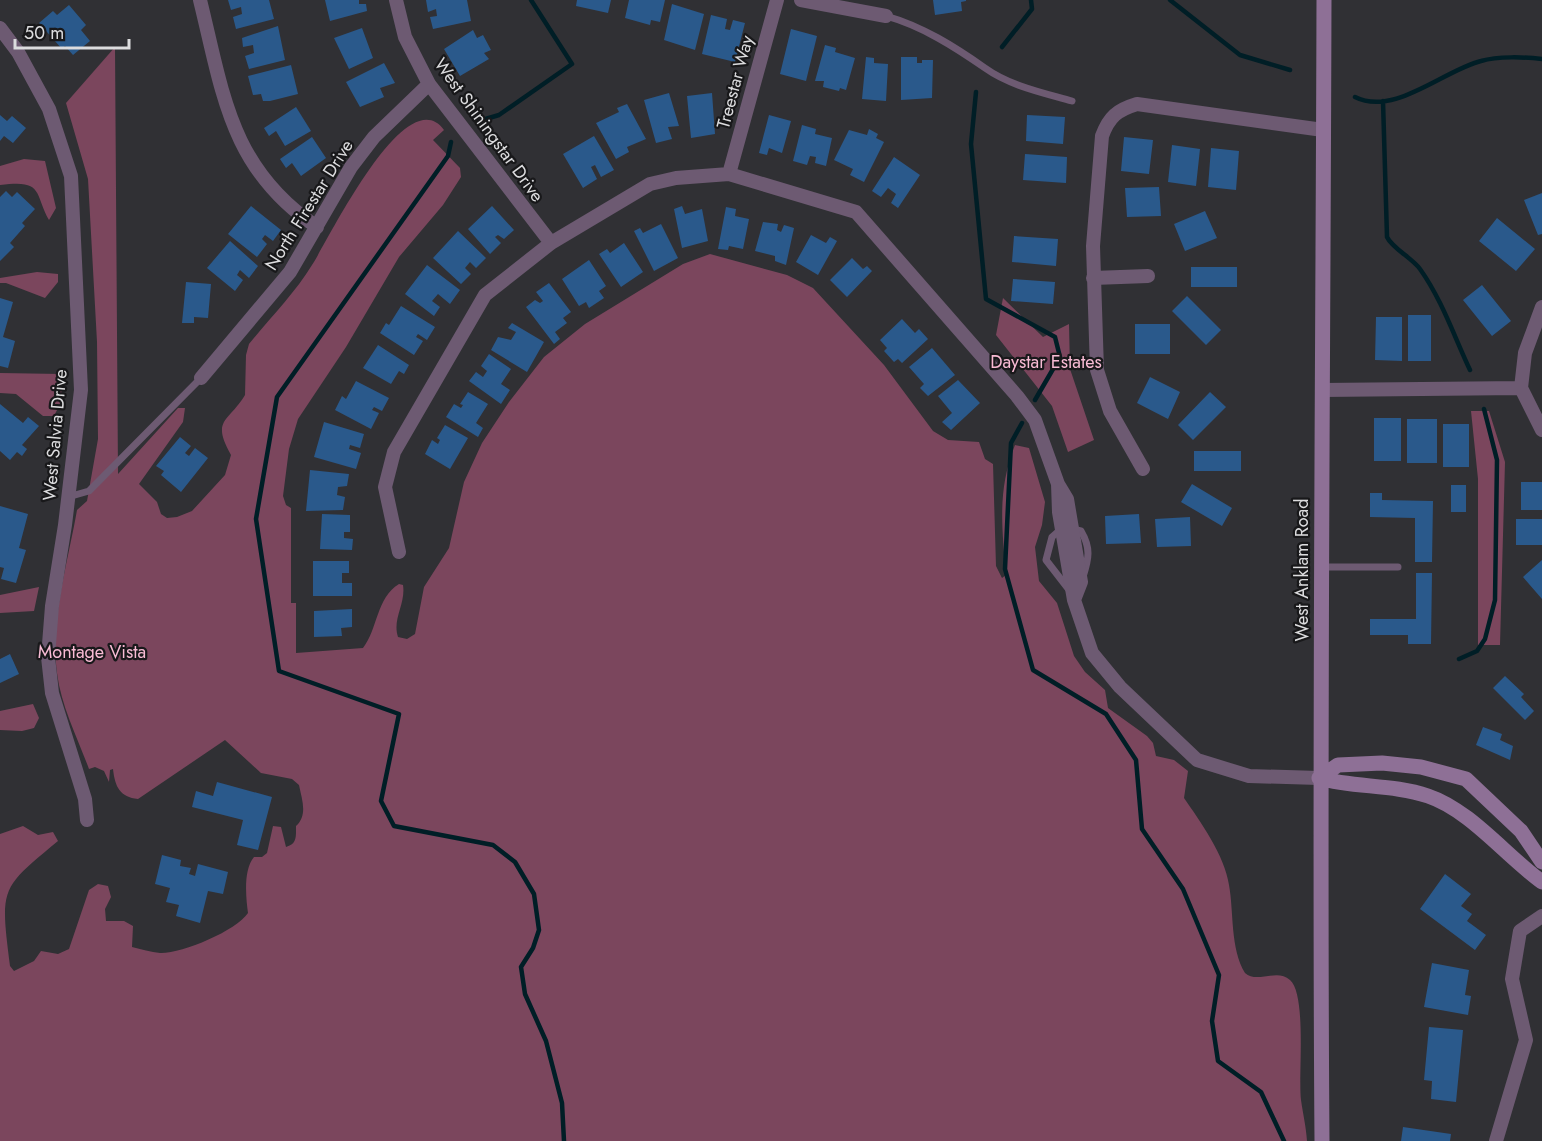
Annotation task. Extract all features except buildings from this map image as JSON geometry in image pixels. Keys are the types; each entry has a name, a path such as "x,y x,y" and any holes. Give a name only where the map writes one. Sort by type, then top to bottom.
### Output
{"main road":[{"name":"West Anklam Road","path":"1322,1141 1319,778 1324,0"},
{"path":"1319,778 1338,765 1382,763 1421,767 1466,779 1521,831 1542,862"},
{"path":"1319,778 1341,785 1393,788 1429,796 1455,809 1542,882"}],"street":[{"path":"200,0 231,122 245,151 271,189 293,211 317,227"},
{"name":"West Shiningstar Drive","path":"396,0 405,37 429,84 551,243"},
{"name":"Treestar Way","path":"729,174 777,0"},
{"path":"801,0 886,16"},
{"name":"West Salvia Drive","path":"0,28 18,52 49,109 71,177 81,390 52,606 48,657 52,693 85,799 87,820"},
{"name":"North Firestar Drive","path":"201,378 290,272 351,167 374,137 429,84"},
{"path":"1143,469 1110,411 1101,388 1095,353 1093,246 1102,136 1110,108 1137,104 1323,130"},
{"path":"399,552 385,487 394,452 485,295 551,243 650,184 676,178 729,174 856,212 1017,396 1035,420 1058,484 1081,582 1073,596"},
{"path":"1093,278 1148,276"},
{"path":"1542,307 1525,352 1521,388 1542,430"},
{"path":"1322,390 1521,388"},
{"path":"1067,529 1073,596 1092,653 1120,687 1197,760 1249,776 1319,778"},
{"path":"1496,1141 1526,1040 1512,979 1520,931 1542,916"}],"lane":[{"path":"886,16 906,22 976,60 986,69 1030,89 1072,101"},
{"path":"68,497 89,491 201,378"},
{"path":"1067,529 1052,537 1046,560 1073,596"},
{"path":"1322,567 1398,567"}],"green space":[{"name":"Montage Vista","path":"115,47 118,474 178,408 185,408 183,422 139,484 157,502 161,514 167,518 192,511 225,475 231,455 222,434 222,428 245,395 246,355 249,344 305,275 351,198 390,144 410,126 428,120 444,130 433,140 460,168 461,177 443,205 399,257 346,347 298,419 289,449 283,496 286,505 291,508 291,603 296,603 296,653 363,648 372,632 381,605 391,590 399,584 403,585 403,599 397,624 398,637 407,639 415,634 424,587 449,548 464,482 482,443 509,402 544,357 585,324 683,264 710,254 787,275 813,288 884,365 933,431 948,440 979,442 985,459 993,464 996,566 1002,578 1006,575 1002,509 1005,478 1015,445 1029,448 1045,502 1042,525 1035,547 1039,581 1057,603 1074,656 1085,672 1105,690 1108,708 1147,736 1153,743 1156,756 1174,760 1188,771 1184,798 1223,862 1231,896 1237,952 1245,973 1255,977 1279,975 1290,980 1295,988 1301,1037 1300,1089 1307,1141 0,1141 0,834 23,826 38,835 53,832 58,841 25,870 8,892 5,920 10,966 14,971 34,961 41,951 58,954 69,949 89,890 98,884 108,886 111,897 105,909 106,921 124,921 133,926 132,947 157,953 169,952 194,946 220,934 242,920 248,913 246,884 248,869 254,857 262,857 267,853 273,826 281,827 286,847 290,846 295,840 296,826 303,812 299,785 292,779 261,773 225,740 138,799 127,796 117,786 113,769 110,770 109,782 104,771 95,767 89,769 66,710 59,685 55,653 61,591 77,510 87,501 98,439 97,342 88,179 66,103"},
{"path":"24,159 45,161 56,208 49,220 39,195 31,186 0,185 0,166"},
{"path":"37,272 58,274 58,282 45,298 6,283 0,283 0,278"},
{"name":"Daystar Estates","path":"1003,298 1043,337 1069,324 1070,369 1094,440 1068,452 1052,406 996,335"},
{"path":"0,373 61,374 62,400 54,416 43,416 16,394 0,393"},
{"path":"1471,411 1489,411 1505,462 1500,645 1478,645 1478,479"},
{"path":"39,587 34,611 0,613 0,595"},
{"path":"33,704 39,718 34,728 22,731 0,730 0,711"}],"waterway":[{"path":"479,121 499,115 572,64 531,0"},
{"path":"1002,47 1032,9 1031,0"},
{"path":"1170,0 1240,55 1290,70"},
{"path":"1355,97 1370,102 1402,97 1467,66 1488,59 1512,57 1542,59"},
{"path":"976,92 971,144 986,299 1055,337 1060,357 1035,400"},
{"path":"1383,101 1387,237 1420,269 1428,281 1470,370"},
{"path":"451,142 448,156 277,397 256,519 279,671 399,714 381,801 394,826 493,845 515,862 534,894 539,930 533,948 521,967 525,994 546,1041 562,1103 564,1141"},
{"path":"1459,659 1477,651 1485,639 1495,600 1497,460 1484,409"},
{"path":"1022,423 1011,443 1005,569 1033,670 1106,714 1136,760 1142,829 1183,889 1219,975 1212,1021 1218,1061 1261,1092 1284,1141"}]}
